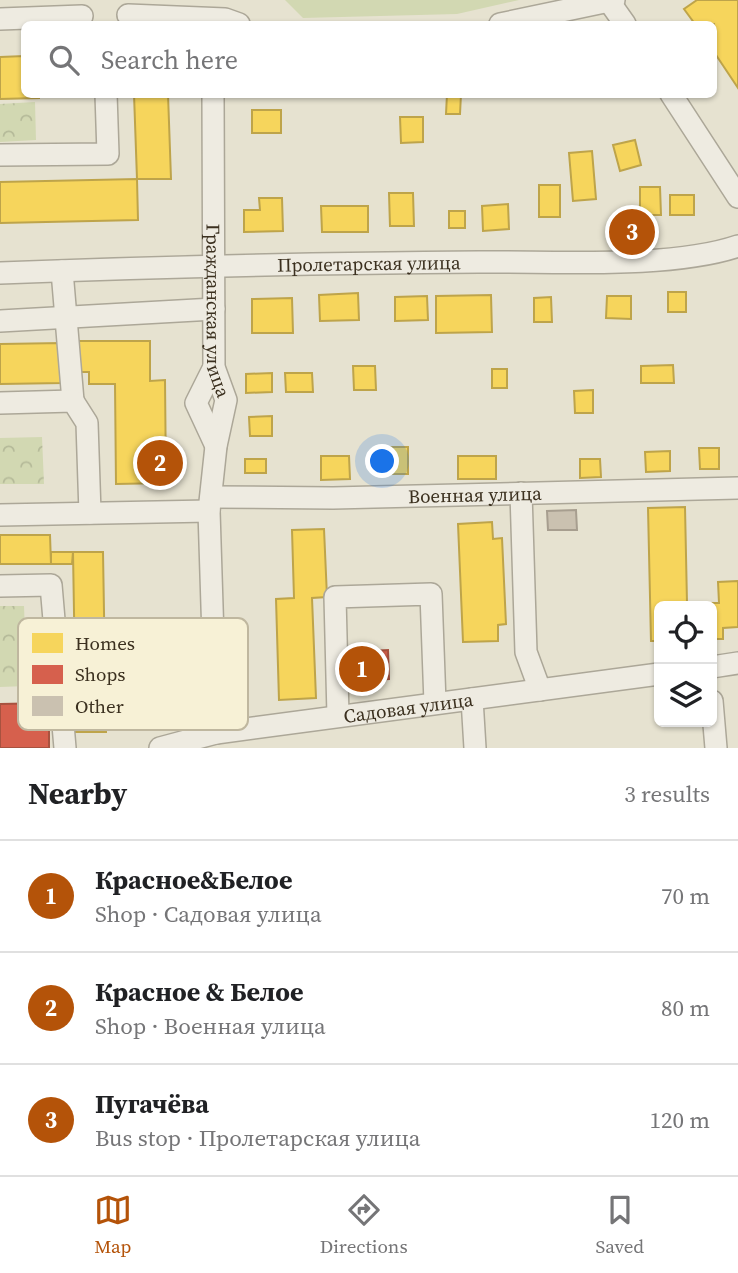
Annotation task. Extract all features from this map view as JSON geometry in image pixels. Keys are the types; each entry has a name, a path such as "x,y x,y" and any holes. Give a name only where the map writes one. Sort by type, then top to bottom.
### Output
{"street":[{"path":"514,21 611,1 623,21"},
{"path":"128,15 188,21 231,21"},
{"path":"0,19 82,16"},
{"path":"0,155 108,153 106,98"},
{"name":"Гражданская улица","path":"213,98 214,367 226,400 216,446 210,504 213,618"},
{"path":"674,98 738,197"},
{"name":"Пролетарская улица","path":"0,273 215,264 632,260 716,254 738,246"},
{"path":"62,271 73,401 87,424 90,513"},
{"path":"0,321 214,309"},
{"path":"214,367 196,403 216,446"},
{"path":"0,403 73,401"},
{"name":"Военная улица","path":"0,515 90,513 210,504 738,488"},
{"path":"521,493 526,652 540,690"},
{"path":"0,586 51,585 54,618"},
{"path":"338,716 335,597 431,594 435,703"},
{"path":"717,666 738,663"},
{"name":"Садовая улица","path":"248,729 654,675"},
{"path":"472,699 475,748"},
{"path":"714,727 716,748"},
{"path":"63,730 65,748"},
{"name":"Садовая улица","path":"160,748 185,745 216,733 238,730"}],"green space":[{"path":"285,0 519,0 457,14 303,18"},
{"path":"35,102 36,140 0,142 0,104"},
{"path":"42,437 44,484 0,484 0,438"},
{"path":"0,606 24,606 24,618 18,618 18,686 0,687"}],"building: Homes":[{"path":"697,0 738,0 738,88 717,56 717,21 693,21 684,9"},
{"path":"21,56 21,98 39,98 0,99 0,57"},
{"path":"134,98 168,98 171,179 137,179"},
{"path":"447,98 461,98 460,114 446,114"},
{"path":"252,110 281,110 281,133 252,133"},
{"path":"400,117 423,117 423,142 401,143"},
{"path":"635,140 641,165 620,171 613,145"},
{"path":"592,151 596,199 573,201 569,153"},
{"path":"137,179 138,220 0,223 0,182"},
{"path":"539,185 560,185 560,217 539,217"},
{"path":"640,187 660,187 661,215 640,215"},
{"path":"389,193 413,193 414,226 390,226"},
{"path":"670,195 694,195 694,215 670,215"},
{"path":"259,198 282,198 283,231 244,232 244,210 260,210"},
{"path":"508,204 509,229 483,231 482,206"},
{"path":"321,206 368,206 368,232 322,232"},
{"path":"449,211 465,211 465,228 449,228"},
{"path":"668,292 686,292 686,312 668,312"},
{"path":"358,293 359,320 320,321 319,295"},
{"path":"491,295 492,332 436,333 436,296"},
{"path":"427,296 428,320 395,321 395,297"},
{"path":"607,296 631,296 631,319 606,318"},
{"path":"551,297 552,322 534,322 534,298"},
{"path":"292,298 293,333 252,333 252,299"},
{"path":"77,341 150,341 150,381 165,380 166,483 116,484 115,384 89,384 89,372 77,372"},
{"path":"62,343 63,383 0,384 0,344"},
{"path":"673,365 674,383 641,383 641,366"},
{"path":"353,366 375,366 376,390 354,390"},
{"path":"492,369 507,369 507,388 492,388"},
{"path":"272,373 272,392 246,393 246,374"},
{"path":"285,373 312,373 313,392 286,392"},
{"path":"593,390 593,413 575,413 574,391"},
{"path":"272,416 272,436 250,436 249,417"},
{"path":"376,447 408,447 408,474 376,474"},
{"path":"699,448 719,448 719,469 700,469"},
{"path":"670,451 670,471 646,472 645,452"},
{"path":"321,456 349,456 350,479 321,480"},
{"path":"458,456 496,456 496,479 458,479"},
{"path":"245,459 266,459 266,473 245,473"},
{"path":"580,459 600,459 601,477 580,478"},
{"path":"685,507 687,601 654,601 654,641 651,641 648,508"},
{"path":"492,522 493,539 502,538 506,624 498,625 498,641 463,642 458,524"},
{"path":"324,529 327,597 312,598 316,698 279,700 276,599 294,598 292,530"},
{"path":"0,535 50,535 51,564 0,564"},
{"path":"51,552 73,552 72,564 51,564"},
{"path":"73,552 103,552 104,618 74,618"},
{"path":"738,581 738,627 723,628 723,639 717,639 718,582"},
{"path":"76,730 106,730 106,732"}],"building: Shops":[{"path":"388,650 389,679 350,681 349,652"},
{"path":"0,704 18,704 18,730 49,730 49,748 0,748"}],"building: Other":[{"path":"576,510 577,530 548,530 547,511"}],"place":[{"name":"Пугачёва","path":"632,232"},
{"name":"Красное & Белое","path":"160,463"},
{"name":"Красное&Белое","path":"362,669"}]}
